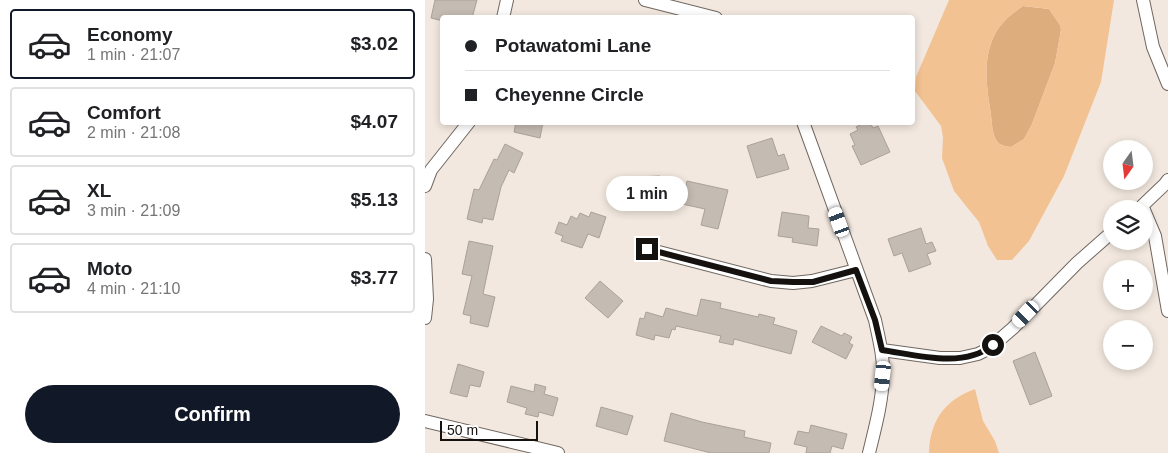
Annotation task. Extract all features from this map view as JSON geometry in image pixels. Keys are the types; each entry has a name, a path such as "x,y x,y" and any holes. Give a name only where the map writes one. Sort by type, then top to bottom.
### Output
{"street":[{"path":"504,15 507,0"},
{"path":"645,0 704,15"},
{"path":"1143,0 1153,47 1168,84"},
{"path":"425,186 431,170 467,125"},
{"path":"804,125 875,320 882,350 883,376 881,398 869,453"},
{"path":"1149,200 1168,180"},
{"path":"1153,232 1168,310"},
{"path":"882,350 940,358 960,358 978,354 990,348 1013,328 1077,263 1103,240"},
{"path":"647,249 771,281 813,282 856,270"},
{"path":"425,259 427,299 425,318"},
{"path":"425,421 558,453"}],"shaded area":[{"path":"949,0 1114,0 1101,82 1064,176 1029,241 1012,260 997,260 988,246 979,222 954,191 942,158 943,137 941,126 915,91 916,77","holes":["1023,6 1049,9 1060,25 1061,30 1055,63 1032,124 1024,139 1011,147 1003,146 998,143 994,135 988,95 987,65 990,46 1003,22"]},
{"path":"1023,6 1049,9 1060,25 1061,30 1055,63 1032,124 1024,139 1011,147 1000,144 994,135 987,85 987,65 990,46 997,31 1014,12"},
{"path":"975,389 983,421 995,441 999,453 929,453 932,431 941,413 955,399"}],"building":[{"path":"435,0 477,0 473,15 440,15 440,20 431,18"},
{"path":"515,125 542,125 540,138 514,132"},
{"path":"860,125 872,125 873,128 878,126 890,152 861,165 852,146 855,145 850,134 858,130 856,127"},
{"path":"772,138 778,156 784,154 789,169 757,178 747,146"},
{"path":"505,144 523,153 514,173 509,170 501,187 493,220 483,218 482,223 467,219 474,189 479,190 494,159 497,160"},
{"path":"660,176 660,198 621,200 621,181 636,181 636,177"},
{"path":"687,181 728,190 718,229 701,225 705,209 682,204"},
{"path":"591,212 606,217 599,238 588,234 582,248 561,241 563,236 555,233 559,222 567,225 571,216 577,219 580,213 589,217"},
{"path":"782,212 809,216 808,228 819,229 817,246 792,242 793,238 778,236"},
{"path":"921,228 926,244 932,242 936,251 927,254 931,264 909,272 902,253 894,256 888,239"},
{"path":"469,241 493,246 483,294 495,297 488,327 470,323 471,316 463,314 472,276 462,274"},
{"path":"600,281 623,301 608,318 585,298"},
{"path":"701,299 721,303 720,308 758,317 759,314 775,318 773,324 797,331 791,354 734,339 733,345 719,342 721,336 676,326 675,330 672,329 669,338 655,335 654,340 636,335 640,318 644,319 646,312 663,317 666,308 697,316"},
{"path":"821,326 842,336 844,333 852,337 849,343 853,345 846,359 812,342"},
{"path":"1035,352 1052,396 1030,405 1013,361"},
{"path":"458,364 484,372 480,387 470,385 467,397 450,393"},
{"path":"535,384 546,387 544,394 558,398 553,416 539,412 538,417 525,414 527,408 507,402 511,386 534,392"},
{"path":"601,407 633,416 627,435 596,426"},
{"path":"671,413 745,431 744,437 771,443 769,453 711,453 664,441"},
{"path":"811,425 847,434 843,449 832,446 830,453 806,453 807,447 794,444 798,431 809,433"}],"route":[{"path":"647,249 771,281 813,282 856,270 875,320 882,350 940,358 960,358 978,354 993,345"}]}
